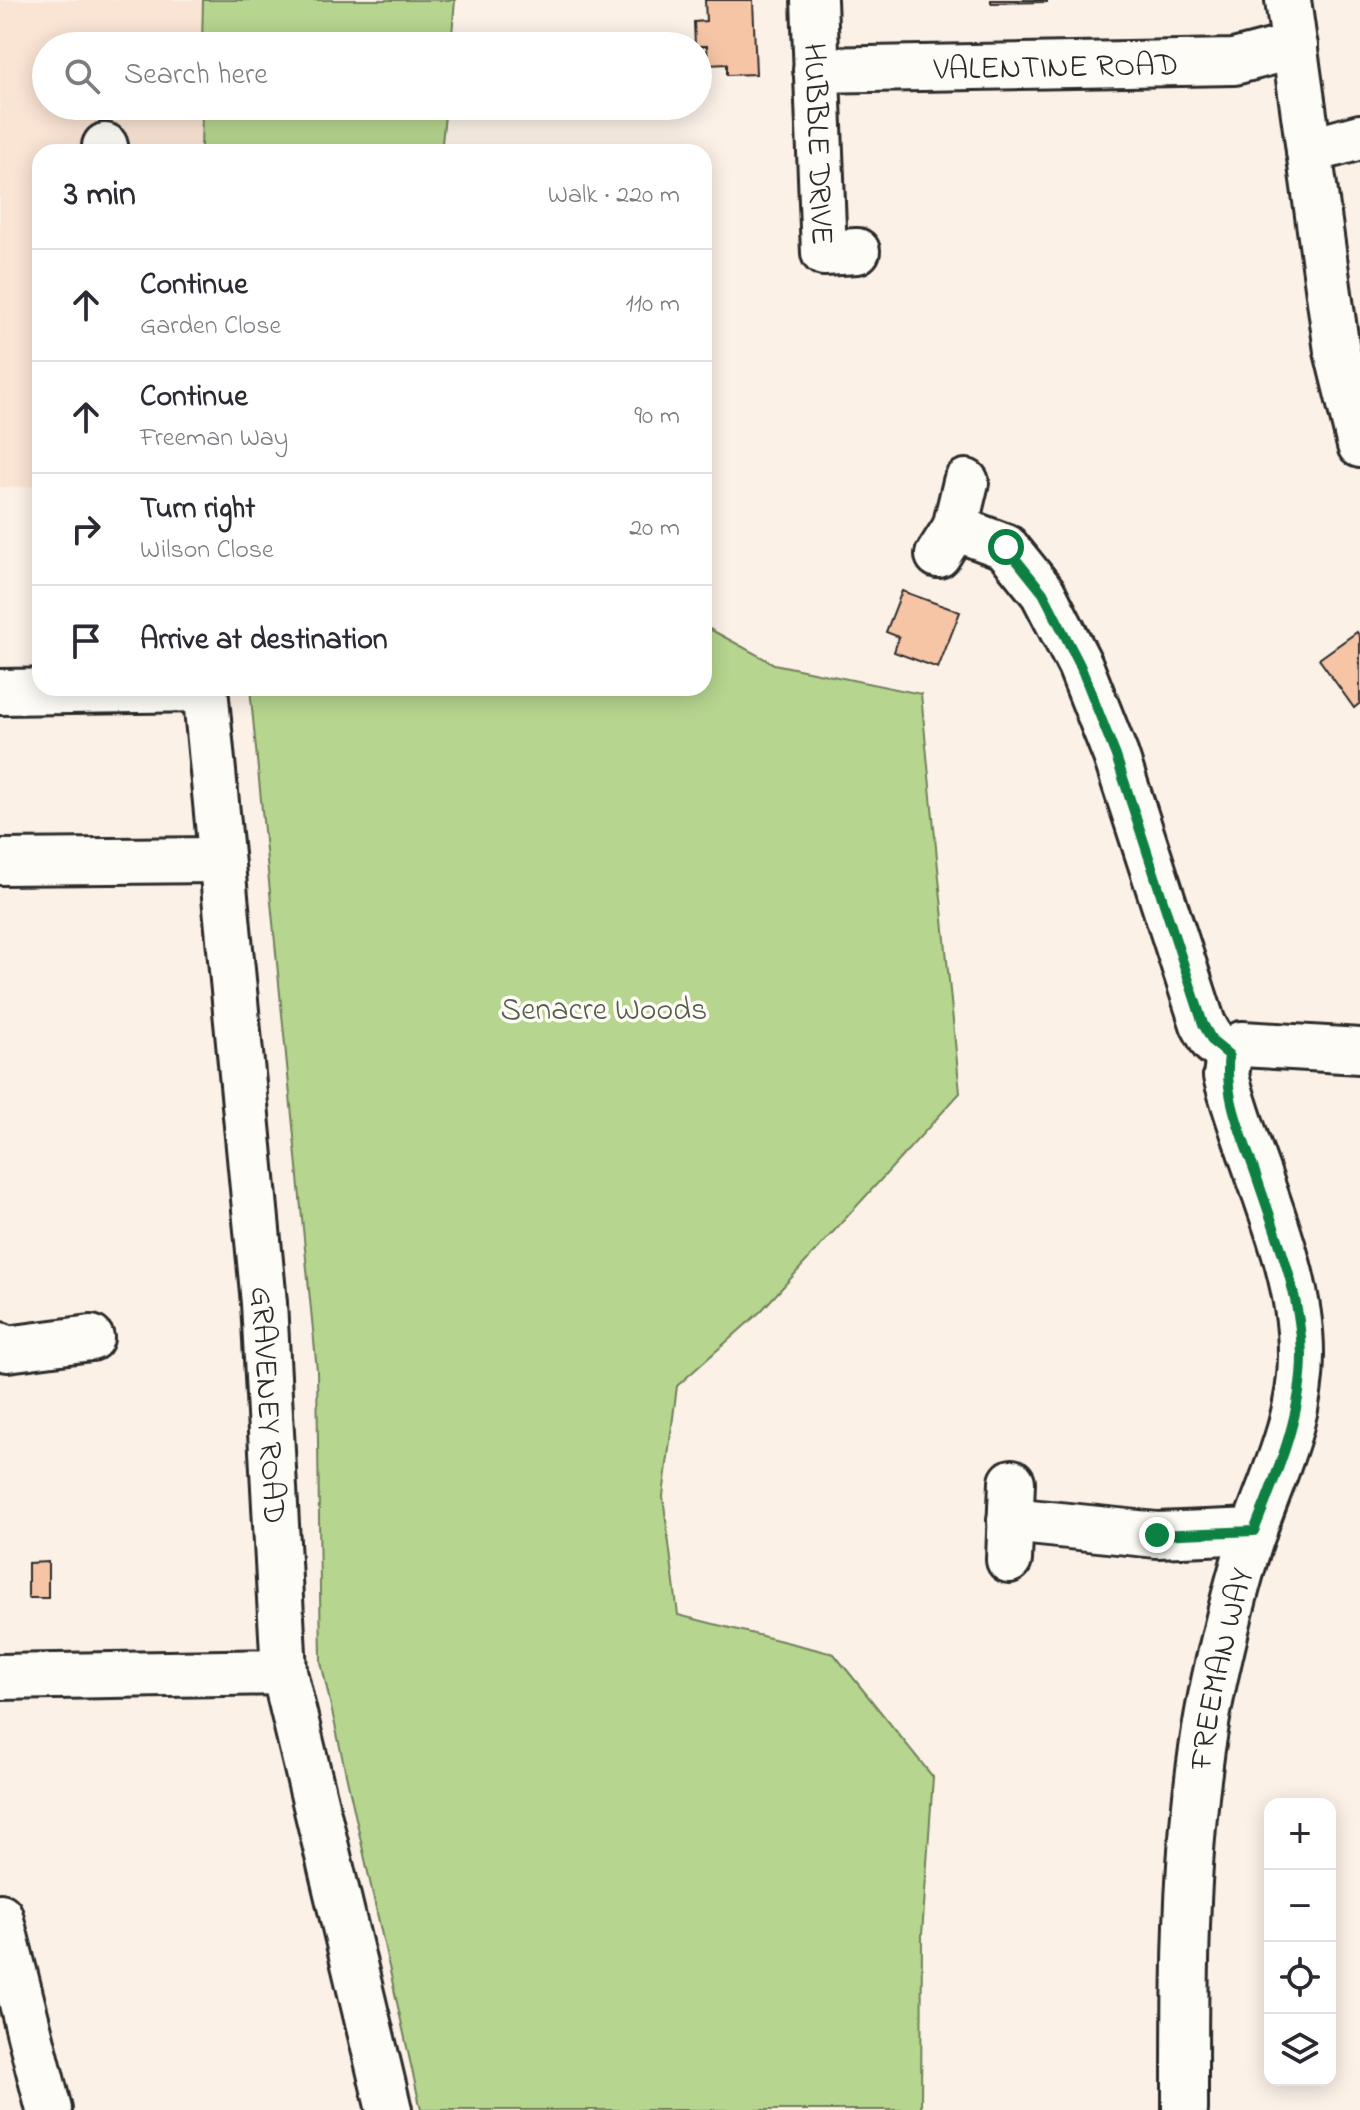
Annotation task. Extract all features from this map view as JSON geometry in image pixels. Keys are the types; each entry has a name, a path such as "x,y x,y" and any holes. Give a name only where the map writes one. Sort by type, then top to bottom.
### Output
{"street":[{"name":"HUBBLE DRIVE","path":"814,0 824,253 857,251"},
{"path":"1288,0 1337,351 1360,445"},
{"name":"VALENTINE ROAD","path":"816,70 1234,62 1295,46"},
{"path":"1309,151 1360,137"},
{"path":"966,482 947,541 1006,547 1043,593 1074,653 1116,756 1203,1024 1213,1042 1229,1055 1242,1044 1360,1051"},
{"name":"GRAVENEY ROAD","path":"0,692 32,691"},
{"name":"GRAVENEY ROAD","path":"206,696 219,860 264,1303 284,1672 389,2110"},
{"path":"0,862 219,860"},
{"name":"FREEMAN WAY","path":"1185,2110 1185,1971 1195,1786 1222,1646 1254,1531 1282,1460 1297,1401 1302,1355 1286,1263 1226,1076 1229,1055"},
{"path":"0,1345 7,1349 91,1338"},
{"path":"1011,1521 1157,1535 1254,1531"},
{"path":"0,1677 284,1672"},
{"path":"0,1916 49,2110"}],"shaded area":[{"path":"0,0 203,0 202,32 32,32 32,120 202,120 201,144 32,144 32,486 0,487"}],"green space":[{"path":"203,0 455,0 452,32 202,32"},
{"path":"202,120 444,120 442,144 201,144"},
{"name":"Senacre Woods","path":"712,630 774,664 921,694 960,1093 761,1311 677,1386 663,1496 678,1615 834,1654 933,1777 922,1935 921,2110 421,2110 321,1662 317,1371 251,696 712,696"}],"building":[{"path":"705,0 753,0 756,74 727,75 727,64 712,65 712,32 694,32 694,22 706,21"},
{"path":"991,0 1047,0 1047,2 991,3"},
{"path":"902,591 960,612 938,668 894,652 899,637 886,632"},
{"path":"1357,632 1360,637 1360,703 1354,708 1319,659"},
{"path":"48,1562 48,1598 28,1598 28,1563"}],"route":[{"path":"1006,547 1043,593 1080,665 1116,756 1203,1024 1213,1042 1229,1055 1226,1076 1234,1108 1286,1263 1296,1312 1302,1355 1297,1401 1282,1460 1254,1531 1157,1535"}]}
